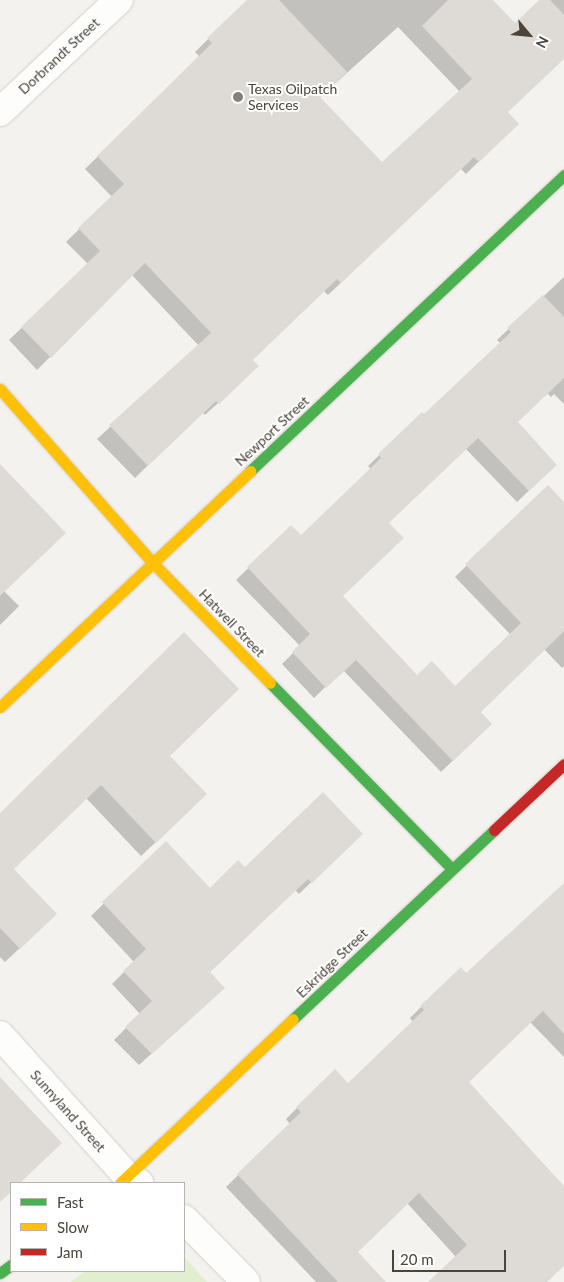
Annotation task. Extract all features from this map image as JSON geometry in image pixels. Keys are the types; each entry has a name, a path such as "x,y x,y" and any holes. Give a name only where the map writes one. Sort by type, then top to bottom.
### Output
{"street":[{"name":"Dorbrandt Street","path":"0,112 119,0"},
{"name":"Newport Street","path":"0,708 564,176"},
{"name":"Hatwell Street","path":"0,389 154,564 452,869"},
{"name":"Eskridge Street","path":"129,1181 452,869 564,764"},
{"name":"Sunnyland Street","path":"0,1035 129,1181"},
{"path":"185,1220 246,1282"}],"green space":[{"path":"185,1258 207,1282 71,1282 84,1272 185,1272"}],"building":[{"path":"247,0 279,0 347,72 320,97 382,162 472,79 422,26 448,0 493,0 515,23 539,0 550,0 564,15 564,59 508,112 519,124 479,162 474,157 341,283 337,279 253,360 259,366 219,404 216,401 148,466 109,425 211,333 145,263 51,358 21,327 100,251 78,228 124,184 97,156 212,43 207,38"},
{"path":"543,295 564,317 564,378 518,422 557,465 529,491 478,438 389,523 404,538 343,596 417,675 432,661 455,686 521,623 465,564 548,485 564,502 564,631 481,712 492,724 453,761 356,660 326,688 292,652 310,634 247,567 291,525 301,535 381,458 378,454 422,412 424,414 511,332 507,328"},
{"path":"0,464 66,533 0,596"},
{"path":"184,632 239,689 170,756 207,794 156,843 101,785 14,869 57,914 20,949 0,928 0,813"},
{"path":"323,792 363,834 312,883 308,879 210,972 225,988 152,1054 125,1027 152,1001 123,971 146,949 102,902 166,841 210,888 238,860 245,867"},
{"path":"564,883 564,1034 543,1011 469,1082 564,1186 564,1266 547,1282 428,1282 467,1245 419,1193 358,1252 386,1282 338,1282 237,1174 301,1112 296,1107 335,1069 348,1083 424,1010 420,1006 461,967 466,973"},
{"path":"0,1077 62,1143 21,1182 10,1182 10,1193 0,1202"}],"traffic: fast":[{"path":"250,471 564,175"},
{"path":"270,683 452,869"},
{"path":"293,1019 494,830"},
{"path":"0,1273 10,1266"}],"traffic: slow":[{"path":"0,389 154,564 270,683"},
{"path":"0,707 250,471"},
{"path":"121,1182 293,1019"}],"traffic: jam":[{"path":"494,830 564,764"}],"place":[{"name":"Texas Oilpatch Services","path":"238,97"}]}
